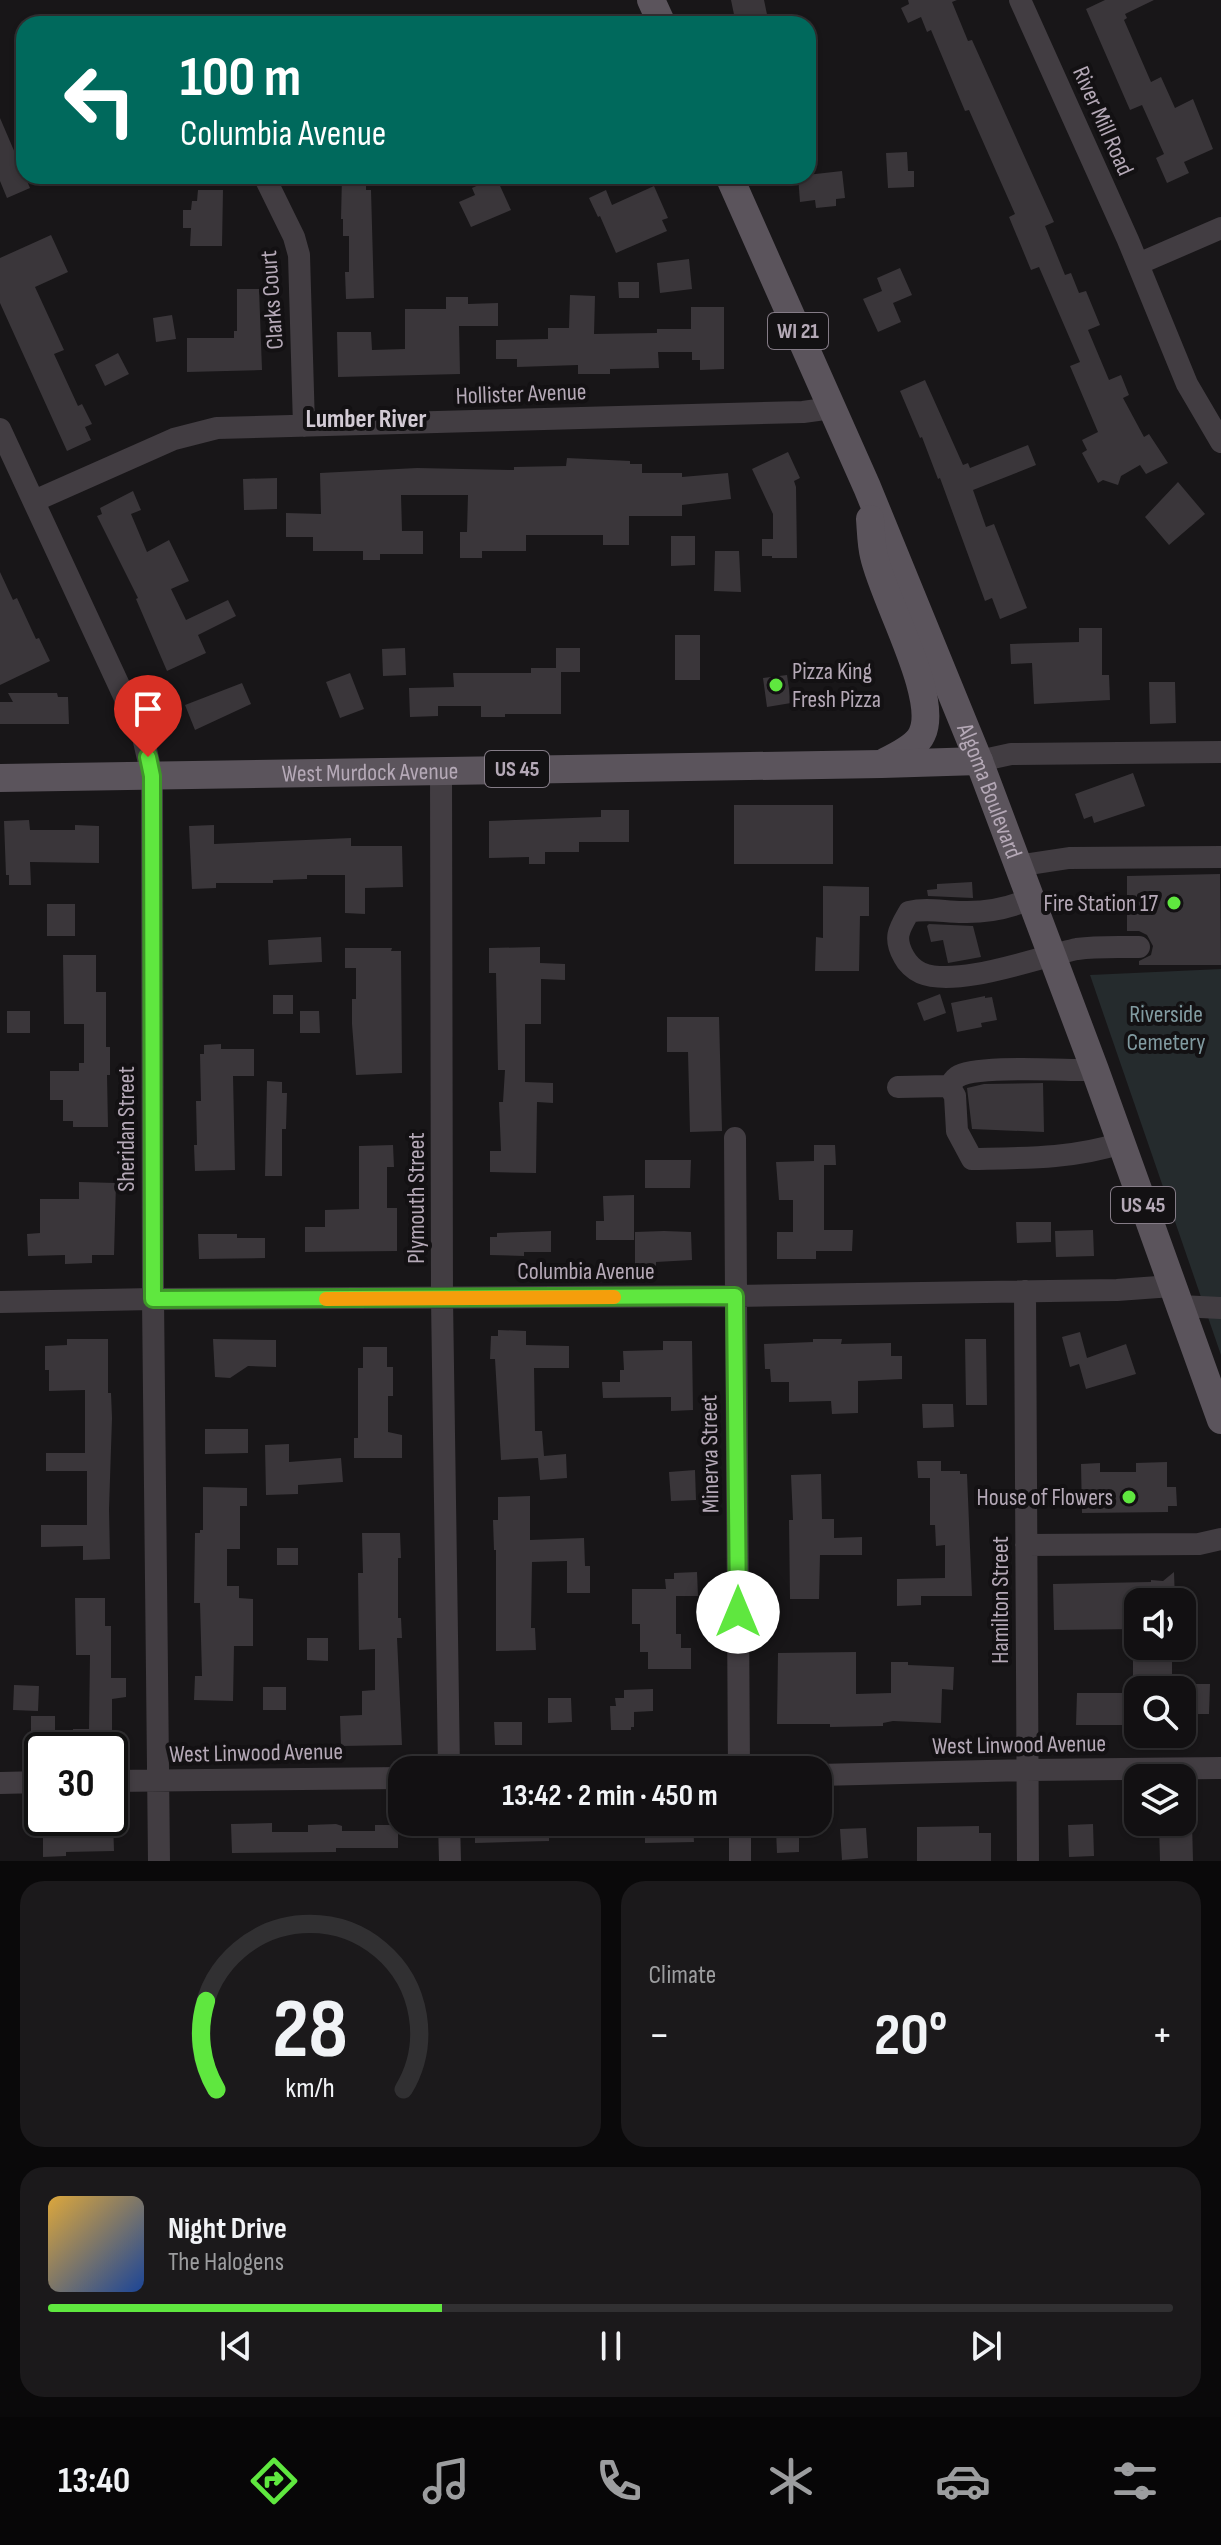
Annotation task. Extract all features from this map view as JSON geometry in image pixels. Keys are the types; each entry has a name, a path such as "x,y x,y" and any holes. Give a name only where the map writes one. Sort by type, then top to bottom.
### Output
{"main road":[{"name":"Algoma Boulevard","path":"733,184 867,487 979,761 1221,1420"},
{"path":"867,487 874,557 920,682 926,717 924,732 918,741 882,764"},
{"name":"West Murdock Avenue","path":"0,778 979,761"}],"street":[{"name":"River Mill Road","path":"1020,0 1138,264 1187,384 1221,442"},
{"name":"Clarks Court","path":"268,184 294,237 299,255 304,426"},
{"path":"1138,264 1221,228"},
{"name":"Hollister Avenue","path":"34,501 174,439 217,428 803,412 832,408"},
{"name":"Sheridan Street","path":"0,429 143,737 152,776 159,1861"},
{"path":"979,761 1011,754 1221,752"},
{"name":"Plymouth Street","path":"441,769 442,1299 449,1756"},
{"path":"1017,866 1069,858 1221,857"},
{"path":"1030,899 1007,909 966,912 924,909 909,912 899,929 897,946 908,964 922,974 952,977 993,971 1088,947 1139,947"},
{"path":"898,1087 949,1086 958,1076 979,1072 1095,1070"},
{"path":"949,1086 955,1096 957,1131 972,1159 1035,1158 1098,1150 1121,1143"},
{"name":"Minerva Street","path":"735,1138 739,1756"},
{"name":"Columbia Avenue","path":"0,1302 1117,1290 1176,1296 1221,1308"},
{"name":"Hamilton Street","path":"1025,1291 1028,1861"},
{"path":"1026,1545 1199,1544 1221,1539"},
{"name":"West Linwood Avenue","path":"832,1775 1221,1768"},
{"name":"West Linwood Avenue","path":"128,1781 388,1778"},
{"path":"0,1783 24,1782"},
{"path":"449,1836 450,1861"},
{"path":"740,1836 740,1861"}],"green space":[{"name":"Riverside Cemetery","path":"1221,969 1221,1355 1090,975"}],"building":[{"path":"731,0 764,0 767,16 734,16"},
{"path":"908,0 957,0 952,2 968,41 972,40 1054,222 1045,226 1065,275 1071,273 1079,293 1086,291 1100,325 1088,330 1109,380 1121,375 1129,395 1123,398 1144,437 1149,434 1168,463 1146,474 1140,465 1121,476 1118,485 1103,480 1098,483 1082,453 1087,450 1082,440 1098,432 1070,366 1080,362 1039,267 1031,270 1009,217 1015,214 969,110 965,111 931,30 927,32 921,17 908,23 901,8 909,4"},
{"path":"1105,0 1154,0 1125,14 1127,18 1124,20 1151,82 1161,77 1175,108 1193,99 1213,149 1184,162 1189,173 1167,183 1156,158 1164,154 1142,105 1130,110 1086,9"},
{"path":"0,118 16,155 16,184 28,184 30,188 7,198 0,181"},
{"path":"907,152 908,171 914,171 914,187 888,188 886,153"},
{"path":"842,171 845,198 836,199 836,206 816,208 815,200 800,202 799,184 816,184 816,174"},
{"path":"342,184 366,184 366,190 371,190 374,298 346,299 349,236 343,236"},
{"path":"481,184 499,184 511,210 471,227 459,202 475,195 472,188"},
{"path":"654,186 668,218 662,220 667,231 616,253 589,198 606,190 612,205"},
{"path":"198,190 223,190 222,246 190,246 191,228 183,228 183,210 191,210 192,201 197,201"},
{"path":"51,235 68,272 35,287 64,350 54,354 78,406 82,404 92,424 85,427 91,440 67,451 0,303 0,258"},
{"path":"689,259 692,289 660,293 657,263"},
{"path":"900,268 912,295 893,303 901,322 878,332 863,299 882,291 877,278"},
{"path":"618,282 639,282 639,298 619,298"},
{"path":"237,289 259,289 262,370 187,372 187,338 234,338 234,331 237,331"},
{"path":"570,295 595,296 594,334 691,329 691,307 724,307 724,369 700,370 700,360 692,360 692,352 658,352 659,368 610,369 610,374 578,374 578,365 517,367 517,359 496,359 496,340 548,339 548,328 569,328"},
{"path":"446,297 468,297 468,304 498,303 498,326 459,326 460,374 338,377 337,332 371,332 372,350 405,349 405,309 446,309"},
{"path":"172,315 176,339 156,342 153,318"},
{"path":"118,353 129,374 105,386 95,365"},
{"path":"925,380 963,465 968,463 970,468 1028,445 1036,465 973,490 986,527 994,524 1027,608 1000,619 992,598 985,601 940,478 900,391"},
{"path":"788,452 800,478 794,481 797,558 762,556 762,539 773,539 773,514 752,469"},
{"path":"567,458 630,461 630,464 642,464 642,473 682,473 682,477 728,473 731,499 682,505 682,516 629,516 629,545 603,545 603,535 526,535 526,551 482,551 482,558 460,558 460,532 467,532 468,495 401,495 402,531 423,531 423,554 380,554 380,560 363,560 363,551 313,551 313,537 286,537 286,513 321,514 320,473 417,468 514,470 514,467 566,466"},
{"path":"277,478 277,509 244,510 243,479"},
{"path":"1178,482 1205,514 1169,545 1145,517"},
{"path":"133,491 141,510 131,514 147,552 169,540 189,581 171,589 186,620 228,600 236,616 198,635 206,653 167,671 138,598 97,516 102,514 100,508"},
{"path":"671,536 695,536 695,565 671,566"},
{"path":"715,551 739,551 741,592 714,591"},
{"path":"0,572 50,661 0,685"},
{"path":"1079,628 1102,628 1102,675 1109,675 1110,700 1034,704 1032,663 1011,664 1010,644 1079,642"},
{"path":"675,635 700,635 700,680 675,680"},
{"path":"405,648 406,675 383,676 382,649"},
{"path":"556,648 580,648 580,672 561,672 561,714 481,717 481,706 438,706 438,716 410,717 409,688 454,687 453,673 531,673 531,668 556,668"},
{"path":"350,673 364,709 340,718 326,682"},
{"name":"Pizza King Fresh Pizza","path":"787,675 791,703 767,707 763,678"},
{"path":"1149,682 1175,682 1176,723 1150,724"},
{"path":"242,683 251,704 195,730 185,705"},
{"path":"8,693 57,693 58,697 68,697 69,724 0,724 0,702 13,702"},
{"path":"1133,773 1145,806 1094,823 1092,816 1084,819 1075,794"},
{"path":"734,805 833,805 833,864 734,864"},
{"path":"601,810 629,810 629,842 579,842 579,852 545,852 545,864 529,864 529,857 489,858 489,821 601,817"},
{"path":"29,820 30,830 75,830 75,825 99,826 99,863 30,862 31,885 9,885 4,821"},
{"path":"214,825 214,844 351,838 351,846 402,846 403,887 365,888 365,914 345,913 345,875 307,875 307,879 273,880 273,883 216,883 216,888 192,889 189,826"},
{"name":"Fire Station 17","path":"1220,874 1221,965 1139,965 1139,961 1151,955 1153,946 1147,935 1127,931 1127,876"},
{"path":"972,882 973,898 928,896 927,890 937,889 937,884"},
{"path":"823,886 869,887 869,916 860,916 859,971 815,971 816,937 823,938"},
{"path":"47,904 75,904 75,936 47,936"},
{"path":"929,924 973,926 981,957 948,963 943,940 931,942"},
{"path":"321,937 322,962 269,965 268,940"},
{"path":"540,947 540,963 565,964 565,980 541,979 541,1024 525,1024 525,1082 553,1083 553,1103 537,1102 536,1173 490,1172 490,1151 501,1151 499,1102 503,1102 505,1070 498,1070 496,973 489,973 489,948"},
{"path":"345,948 392,948 391,951 401,951 402,1073 356,1075 352,999 356,999 356,968 345,968"},
{"path":"63,955 96,955 96,992 106,992 106,1047 110,1047 108,1127 73,1127 73,1121 63,1121 63,1100 50,1100 50,1071 79,1071 79,1063 84,1063 84,1024 64,1024"},
{"path":"940,994 946,1013 924,1021 917,1003"},
{"path":"273,995 293,995 293,1014 273,1014"},
{"path":"992,997 997,1020 957,1032 951,1003"},
{"path":"7,1011 30,1011 30,1033 7,1033"},
{"path":"300,1011 319,1011 320,1033 300,1033"},
{"path":"667,1017 719,1017 722,1131 690,1132 688,1052 667,1052"},
{"path":"221,1044 221,1049 254,1049 254,1076 233,1076 235,1170 195,1171 196,1101 201,1101 200,1054 204,1054 204,1045"},
{"path":"267,1081 282,1082 282,1093 287,1093 286,1129 282,1129 282,1176 265,1176"},
{"path":"1043,1083 1044,1132 972,1129 967,1088 984,1084"},
{"path":"393,1145 394,1167 387,1167 387,1208 397,1208 397,1251 305,1252 305,1227 325,1227 325,1210 359,1209 359,1146"},
{"path":"814,1145 835,1145 836,1165 824,1165 824,1230 853,1230 852,1251 816,1251 816,1259 777,1259 777,1232 793,1232 793,1200 779,1200 776,1162 814,1161"},
{"path":"645,1160 691,1160 690,1188 645,1188"},
{"path":"79,1182 116,1183 114,1255 92,1255 92,1263 65,1264 65,1255 28,1256 27,1234 40,1233 40,1199 79,1199"},
{"path":"634,1195 634,1240 596,1240 596,1221 604,1221 603,1196"},
{"path":"1016,1222 1051,1222 1051,1242 1017,1243"},
{"path":"1093,1230 1094,1256 1056,1257 1055,1231"},
{"path":"551,1231 551,1252 524,1252 524,1256 490,1255 490,1237 497,1237 497,1233"},
{"path":"635,1232 691,1232 692,1260 656,1262 656,1270 635,1270"},
{"path":"198,1234 265,1238 265,1258 199,1259"},
{"path":"498,1330 526,1331 526,1345 569,1346 569,1368 534,1368 535,1431 542,1431 544,1456 566,1454 567,1478 540,1480 538,1458 501,1460 495,1359 490,1359 491,1336 498,1336"},
{"path":"1080,1332 1087,1358 1126,1344 1136,1374 1086,1389 1079,1364 1070,1367 1062,1337"},
{"path":"67,1339 108,1339 108,1393 111,1393 112,1418 110,1559 83,1560 83,1546 41,1547 41,1525 87,1525 87,1471 46,1471 46,1453 85,1453 85,1390 49,1391 49,1370 45,1370 45,1346 67,1345"},
{"path":"213,1339 276,1340 276,1367 248,1366 230,1378 215,1377"},
{"path":"813,1339 842,1339 841,1344 891,1343 891,1356 902,1356 902,1379 858,1381 858,1413 832,1414 831,1401 789,1402 789,1382 771,1382 770,1369 765,1369 764,1344 813,1342"},
{"path":"965,1339 986,1339 987,1405 966,1405"},
{"path":"663,1341 692,1341 693,1410 671,1411 671,1397 603,1398 602,1382 620,1382 620,1370 624,1370 623,1351 663,1350"},
{"path":"363,1347 387,1347 387,1367 393,1367 393,1396 388,1396 388,1432 402,1435 402,1458 354,1458 354,1438 358,1438 358,1368 363,1368"},
{"path":"922,1404 953,1404 954,1427 923,1428"},
{"path":"205,1429 248,1429 248,1453 205,1454"},
{"path":"289,1444 289,1462 341,1458 343,1482 298,1485 298,1494 266,1495 265,1445"},
{"path":"917,1461 941,1461 941,1471 967,1474 972,1596 921,1596 921,1605 897,1606 897,1579 945,1578 945,1545 936,1546 935,1525 930,1525 930,1478 918,1478"},
{"name":"House of Flowers","path":"1167,1462 1167,1487 1176,1487 1177,1506 1168,1506 1168,1512 1082,1513 1081,1464 1100,1463 1100,1472 1136,1472 1136,1463"},
{"path":"695,1470 696,1500 671,1501 669,1472"},
{"path":"821,1474 822,1519 834,1519 834,1538 862,1537 862,1555 820,1555 819,1599 790,1599 791,1475"},
{"path":"203,1487 247,1488 247,1506 240,1506 240,1549 227,1549 227,1586 239,1586 239,1598 253,1599 253,1646 234,1646 233,1701 194,1700 195,1676 202,1676 200,1603 194,1603 195,1533 203,1530"},
{"path":"530,1496 530,1540 584,1538 585,1566 590,1566 590,1593 567,1593 567,1561 532,1562 531,1628 535,1628 536,1650 496,1651 493,1520 498,1520 498,1497"},
{"path":"362,1533 400,1533 398,1618 401,1618 402,1638 397,1638 402,1745 341,1746 340,1716 362,1715 362,1691 375,1690 375,1649 359,1650 358,1573 363,1573"},
{"path":"277,1548 298,1548 298,1565 277,1565"},
{"path":"697,1572 698,1596 676,1596 676,1634 681,1634 681,1648 691,1648 691,1669 648,1669 648,1652 640,1652 640,1624 632,1624 632,1589 666,1589 665,1579 674,1579 674,1573"},
{"path":"1174,1572 1175,1588 1124,1588 1124,1629 1054,1630 1053,1584 1163,1581"},
{"path":"75,1598 105,1598 105,1626 111,1626 111,1678 126,1678 126,1697 112,1699 112,1732 73,1732 73,1729 89,1729 90,1655 76,1655"},
{"path":"307,1638 328,1638 328,1661 307,1660"},
{"path":"856,1652 856,1694 891,1693 891,1662 954,1667 953,1690 942,1689 941,1723 893,1721 883,1723 883,1726 830,1727 830,1724 777,1724 778,1653"},
{"path":"1133,1660 1172,1660 1172,1676 1133,1676"},
{"path":"1196,1684 1210,1684 1209,1714 1196,1714"},
{"path":"14,1685 39,1686 38,1711 13,1710"},
{"path":"263,1687 286,1687 286,1710 263,1710"},
{"path":"653,1689 653,1711 634,1712 634,1727 631,1730 611,1730 610,1706 616,1706 615,1698 624,1698 624,1690"},
{"path":"1077,1693 1124,1693 1123,1725 1076,1725"},
{"path":"548,1698 571,1698 572,1722 548,1723"},
{"path":"31,1716 55,1716 55,1732 31,1732"},
{"path":"494,1722 522,1722 522,1745 495,1745"},
{"path":"272,1823 272,1832 308,1832 308,1825 336,1824 342,1826 342,1831 375,1831 375,1825 388,1825 388,1836 398,1836 398,1848 232,1853 231,1824"},
{"path":"1093,1824 1094,1856 1069,1857 1068,1825"},
{"path":"979,1826 979,1833 991,1833 991,1861 917,1861 917,1827"},
{"path":"866,1828 868,1858 842,1860 840,1829"},
{"path":"114,1836 114,1851 66,1852 66,1856 43,1857 43,1837"},
{"path":"475,1836 549,1836 549,1841 475,1843"},
{"path":"645,1836 694,1836 694,1842 645,1843"},
{"path":"776,1836 799,1836 799,1852 777,1853"},
{"path":"1159,1836 1192,1836 1193,1861 1160,1861"}],"slow traffic":[{"path":"326,1299 614,1297"}],"place":[{"name":"Pizza King Fresh Pizza","path":"776,685"},
{"name":"Fire Station 17","path":"1174,903"},
{"name":"House of Flowers","path":"1129,1497"}],"district":[{"name":"Lumber River","path":"366,419"}],"route":[{"path":"148,757 152,776 153,1299 735,1296 738,1612"}]}
